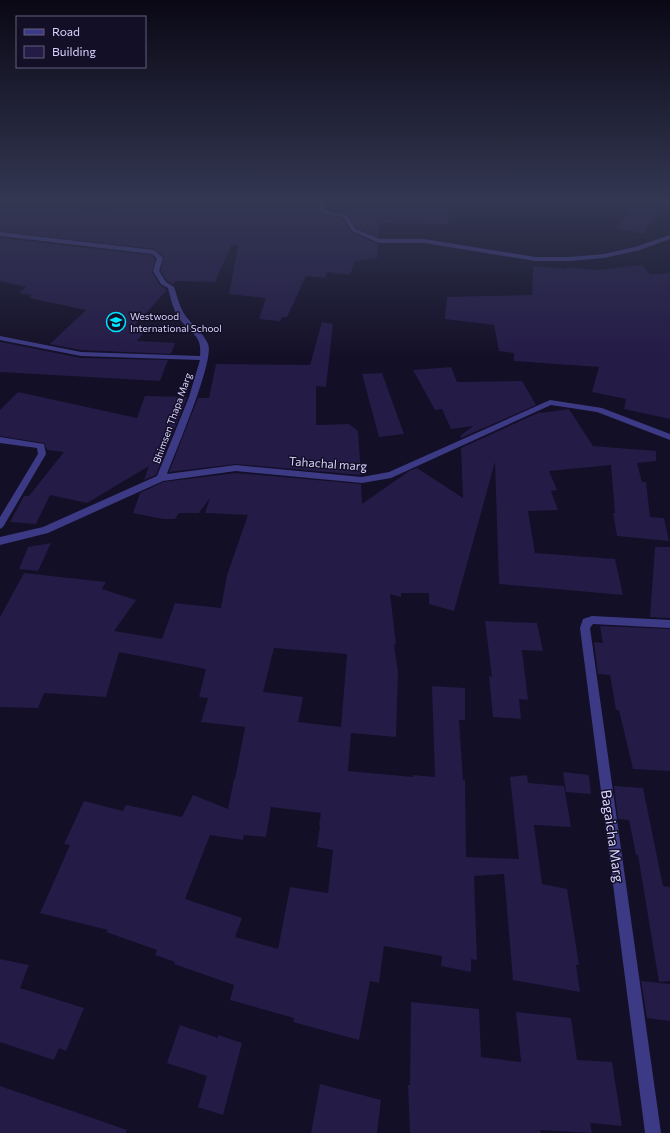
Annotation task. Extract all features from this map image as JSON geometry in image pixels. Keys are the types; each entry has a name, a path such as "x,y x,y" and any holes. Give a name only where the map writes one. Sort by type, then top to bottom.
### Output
{"street":[{"name":"Bhimsen Thapa Marg","path":"156,254 160,258 156,270 163,282 171,288 177,307 185,321 198,333 205,345 204,358 193,397 161,478"},
{"path":"503,254 534,259 552,260 578,259 614,254"},
{"path":"0,338 81,354 204,358"},
{"name":"Tahachal marg","path":"0,541 45,530 161,478 236,468 362,480 391,475 550,402 599,410 670,436"},
{"path":"0,440 41,446 42,454 0,525"},
{"name":"Bagaicha Marg","path":"653,1133 585,628 587,622 592,620 670,624"}],"building":[{"path":"0,254 151,255 155,259 152,272 160,285 167,290 133,327 146,329 137,341 175,343 171,354 81,350 50,344 86,310 29,298 32,295 19,293 26,287 0,281"},
{"path":"160,254 228,254 215,282 176,281 173,284 167,281 161,271 164,257"},
{"path":"237,254 377,254 377,258 355,261 350,275 327,272 325,278 306,276 287,317 282,317 280,321 259,319 266,298 229,294"},
{"path":"642,265 650,274 670,273 670,419 624,409 626,399 592,392 599,367 514,361 514,353 499,351 494,325 445,319 447,297 532,295 533,266 595,270"},
{"path":"322,322 333,324 326,387 316,386 316,425 349,424 358,431 361,475 236,464 169,472 198,398 209,398 216,364 310,365"},
{"path":"0,342 81,358 168,360 160,381 0,372"},
{"path":"451,367 457,382 522,381 536,405 461,438 461,435 473,426 451,429 442,409 435,410 413,370"},
{"path":"382,373 404,434 379,437 362,374"},
{"path":"18,392 137,418 145,396 187,397 156,475 144,480 149,466 87,503 50,495 36,524 10,522 24,496 29,496 64,452 47,450 44,443 0,436 0,410"},
{"path":"569,409 593,446 656,451 656,461 637,463 642,482 646,482 650,517 664,518 669,541 617,536 613,513 615,513 611,465 549,471 557,490 551,491 558,510 528,511 535,553 615,559 623,595 499,584 495,462 454,611 429,604 429,593 401,593 401,597 390,594 396,644 394,645 398,671 396,737 351,733 348,771 413,777 413,775 435,777 432,686 465,688 465,720 459,720 463,780 465,780 466,857 519,859 510,777 527,775 528,783 564,786 571,827 534,825 542,884 567,889 579,965 576,965 580,992 513,980 504,874 474,876 477,960 471,959 471,972 441,966 442,956 384,946 379,983 370,981 359,1040 293,1022 294,1018 230,1000 234,985 174,964 175,962 155,955 157,950 106,932 108,930 40,913 70,845 64,844 84,801 123,811 126,805 182,817 193,795 228,809 245,727 201,722 208,698 199,697 206,669 119,652 106,697 44,693 38,708 0,707 0,617 24,573 106,582 102,589 136,600 114,631 162,639 175,603 221,608 227,575 248,515 205,513 210,498 199,513 179,513 175,519 163,519 133,513 140,493 163,482 236,473 361,484 362,504 409,471 417,468 463,498 461,448 540,412","holes":["274,648 347,654 341,727 298,722 303,697 263,692","271,807 321,813 317,847 333,850 328,893 290,887 278,949 235,937 242,918 185,899 210,835 243,840 244,835 266,837"]},
{"path":"51,543 38,571 19,569 28,547"},
{"path":"655,547 670,547 670,618 650,617"},
{"path":"485,621 537,623 543,651 522,650 528,700 519,699 521,719 493,717 489,676 492,677"},
{"path":"600,626 670,629 670,771 633,769 619,710 616,710 610,675 598,674 594,642 603,643"},
{"path":"563,772 589,775 591,794 566,792"},
{"path":"614,786 643,788 663,886 670,887 670,981 659,982 638,855 636,855 629,820 618,819"},
{"path":"0,959 29,965 20,988 84,1008 66,1051 59,1048 54,1060 0,1042"},
{"path":"641,981 670,984 670,1021 647,1018"},
{"path":"411,1002 479,1009 481,1057 521,1062 516,1012 571,1018 577,1060 612,1062 622,1126 590,1123 592,1133 540,1130 541,1133 410,1133 408,1085 410,1085"},
{"path":"180,1025 218,1038 218,1035 242,1043 223,1115 198,1107 207,1076 167,1063"},
{"path":"320,1084 381,1100 377,1133 311,1133"},
{"path":"0,1086 127,1130 126,1133 0,1133"}],"place":[{"name":"Westwood International School","path":"116,322"}]}
